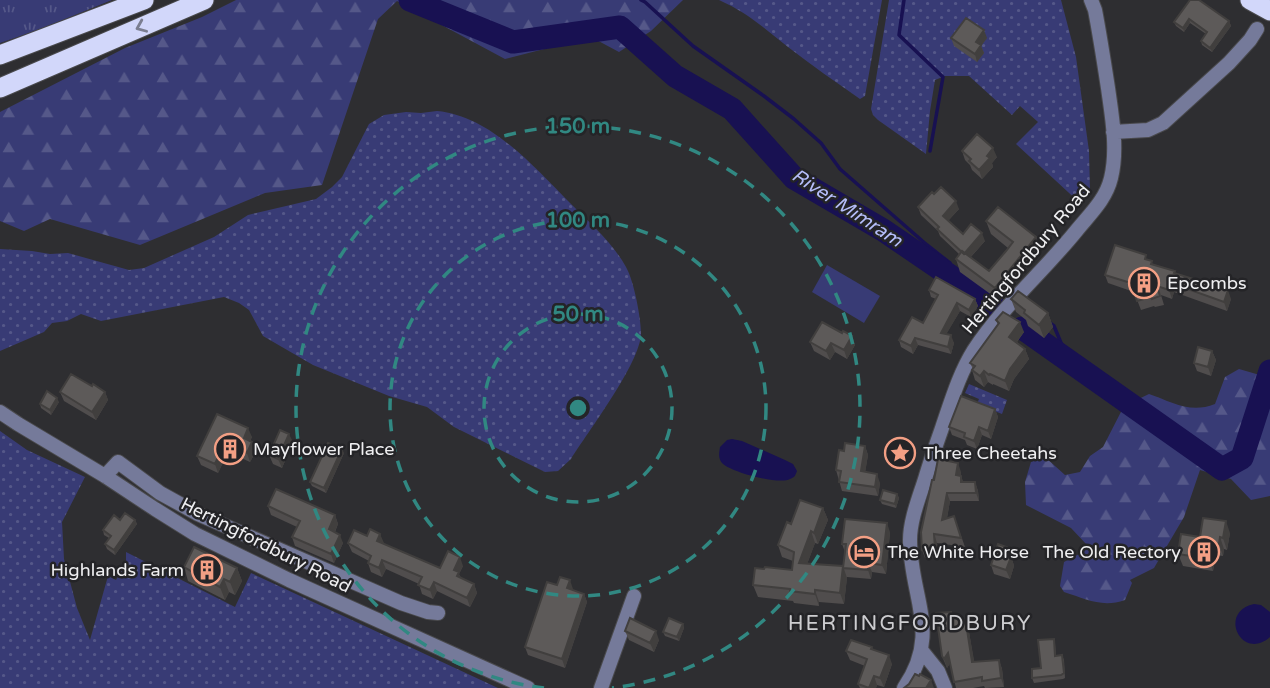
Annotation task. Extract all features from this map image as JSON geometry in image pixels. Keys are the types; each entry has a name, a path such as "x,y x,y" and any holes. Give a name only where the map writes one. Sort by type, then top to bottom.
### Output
{"highway":[{"path":"0,55 144,0"},
{"path":"0,88 204,0"},
{"path":"1250,0 1270,11"}],"street":[{"name":"Hertingfordbury Road","path":"904,688 922,651 923,617 911,550 911,531 931,458 964,369 999,318 1102,201 1108,187 1115,159 1095,3"},
{"path":"1113,132 1148,130 1163,123 1230,63 1257,29"},
{"name":"Hertingfordbury Road","path":"0,412 195,534 360,613 528,688"},
{"path":"105,476 118,462 160,493 198,514 401,603 438,613"},
{"path":"601,688 634,596"},
{"path":"922,651 938,671 945,688"}],"green space":[{"path":"0,0 112,0 0,43"},
{"path":"236,0 683,0 651,31 619,52 591,37 505,59 397,1 378,19 322,185 265,193 140,245 50,219 24,231 0,221 0,112 125,48 202,17"},
{"path":"719,0 882,0 865,96 860,99 755,21"},
{"path":"889,0 1061,0 1076,57 1089,151 1090,190 1081,204 1016,144 1038,122 1020,106 1012,115 969,76 945,76 935,80 926,154 873,115 871,109"},
{"path":"437,111 476,122 510,145 593,225 620,258 632,281 641,327 638,347 612,397 571,459 558,471 545,472 454,427 427,407 389,396 313,365 263,336 249,310 224,297 101,321 81,314 67,321 52,323 44,332 0,351 0,249 68,253 129,270 144,268 214,237 248,215 316,199 342,177 369,124 384,115"},
{"path":"827,265 880,296 864,323 812,292"},
{"path":"1239,369 1270,378 1270,496 1251,500 1231,479 1200,470 1184,517 1154,568 1130,580 1132,583 1125,600 1101,603 1064,592 1060,586 1064,562 1085,551 1087,545 1071,528 1026,505 1025,482 1031,462 1045,457 1065,475 1080,472 1090,456 1103,447 1124,406 1149,394 1189,407 1206,407 1215,404 1225,377"},
{"path":"969,384 1007,400 1002,414 977,404 979,399 965,393"},
{"path":"0,431 27,450 85,477 62,522 64,559 77,608 90,640 108,576 116,580 126,564 126,552 235,607 251,573 498,688 0,688"}],"shaded area":[{"path":"732,439 793,464 797,471 795,475 790,479 776,480 755,477 727,467 720,459 720,447"},
{"path":"1254,604 1261,605 1270,612 1270,637 1260,643 1250,644 1243,640 1235,625 1237,616 1243,609"}],"building":[{"path":"1190,0 1199,0 1229,21 1210,48 1201,41 1207,32 1189,19 1183,28 1174,22"},
{"path":"966,18 984,30 976,42 981,45 975,54 951,38"},
{"path":"977,134 993,148 987,156 990,158 979,170 962,151"},
{"path":"941,187 956,201 943,216 963,234 971,224 982,233 964,254 918,207 932,192 934,194"},
{"path":"998,207 1036,237 995,288 956,259 962,251 989,271 1006,251 1013,242 986,221"},
{"name":"Epcombs","path":"1115,245 1146,255 1145,259 1152,261 1151,264 1228,290 1224,302 1171,283 1169,290 1157,286 1160,296 1137,301 1131,283 1105,275"},
{"path":"936,277 975,299 969,310 957,303 941,333 951,335 948,347 915,338 911,346 899,340 912,317 923,323 938,295 929,290"},
{"path":"1018,291 1048,313 1039,325 1011,299"},
{"path":"1003,312 1020,322 1009,337 1025,349 1010,369 1005,381 984,371 980,376 972,370 975,366 970,363 999,323 996,320"},
{"path":"822,322 852,336 844,350 831,343 826,351 810,342"},
{"path":"1198,347 1212,351 1208,367 1194,363"},
{"path":"71,374 105,392 92,412 60,392"},
{"path":"47,391 57,398 50,410 40,404"},
{"path":"961,396 995,409 988,431 979,427 974,441 964,437 965,433 949,427"},
{"name":"Mayflower Place","path":"217,414 248,428 244,438 252,442 247,453 224,443 215,464 197,456"},
{"path":"280,430 289,434 278,459 269,455"},
{"path":"328,443 342,449 324,488 310,482"},
{"path":"845,443 865,446 861,471 877,474 875,487 839,482 841,471 836,470 839,450 844,451"},
{"path":"938,459 958,463 956,475 961,476 961,482 975,482 976,493 947,493 942,520 954,516 961,538 934,534 935,548 922,550 921,532"},
{"path":"276,489 335,515 329,529 340,535 331,554 292,537 300,521 268,506"},
{"path":"883,490 897,494 895,504 880,500"},
{"path":"800,500 823,508 799,563 843,566 840,593 815,590 815,594 753,585 755,568 792,570 794,552 778,545 787,522 791,524"},
{"path":"125,513 135,520 114,550 105,544 111,536 103,530 114,515 120,520"},
{"path":"1203,518 1226,521 1223,538 1220,537 1219,544 1212,543 1209,559 1178,554 1181,534 1200,537"},
{"path":"845,519 887,523 882,565 868,563 868,570 843,568"},
{"path":"370,529 380,534 377,541 440,568 448,551 460,557 454,570 459,572 457,576 474,584 467,598 434,582 430,590 418,585 422,577 382,560 379,568 368,563 371,556 348,543 354,530 367,536"},
{"path":"998,544 1009,548 1006,556 1011,557 1006,570 991,565"},
{"path":"194,547 237,568 230,582 224,579 220,587 184,567"},
{"path":"560,577 570,580 567,588 584,594 562,659 525,647 547,582 557,585"},
{"path":"951,612 952,617 959,616 960,624 966,623 972,662 999,660 1001,678 982,681 982,677 954,682 948,653 944,659 942,656 936,613"},
{"path":"630,618 656,631 650,643 625,631"},
{"path":"669,618 683,624 677,637 663,632"},
{"path":"1054,639 1055,656 1062,655 1064,673 1032,678 1032,669 1041,668 1038,640"},
{"path":"851,640 889,655 880,678 874,676 869,688 858,684 867,659 846,651"},
{"path":"915,674 931,680 926,688 904,688 909,684"}],"waterway":[{"name":"River Mimram","path":"410,0 513,42 620,27 675,76 732,109 794,178 883,230 993,305"},
{"path":"641,0 693,46 794,119 821,143 840,169 950,263"},
{"path":"904,0 899,35 943,77 930,151"},
{"path":"1050,323 1054,326 1069,362"},
{"name":"River Mimram","path":"1022,328 1222,469 1242,458 1270,371"}],"place":[{"name":"Epcombs","path":"1144,283"},
{"name":"Mayflower Place","path":"230,449"},
{"name":"Three Cheetahs","path":"900,453"},
{"name":"The White Horse","path":"864,552"},
{"name":"The Old Rectory","path":"1204,552"},
{"name":"Highlands Farm","path":"207,570"}],"district":[{"name":"HERTINGFORDBURY","path":"910,623"}]}
